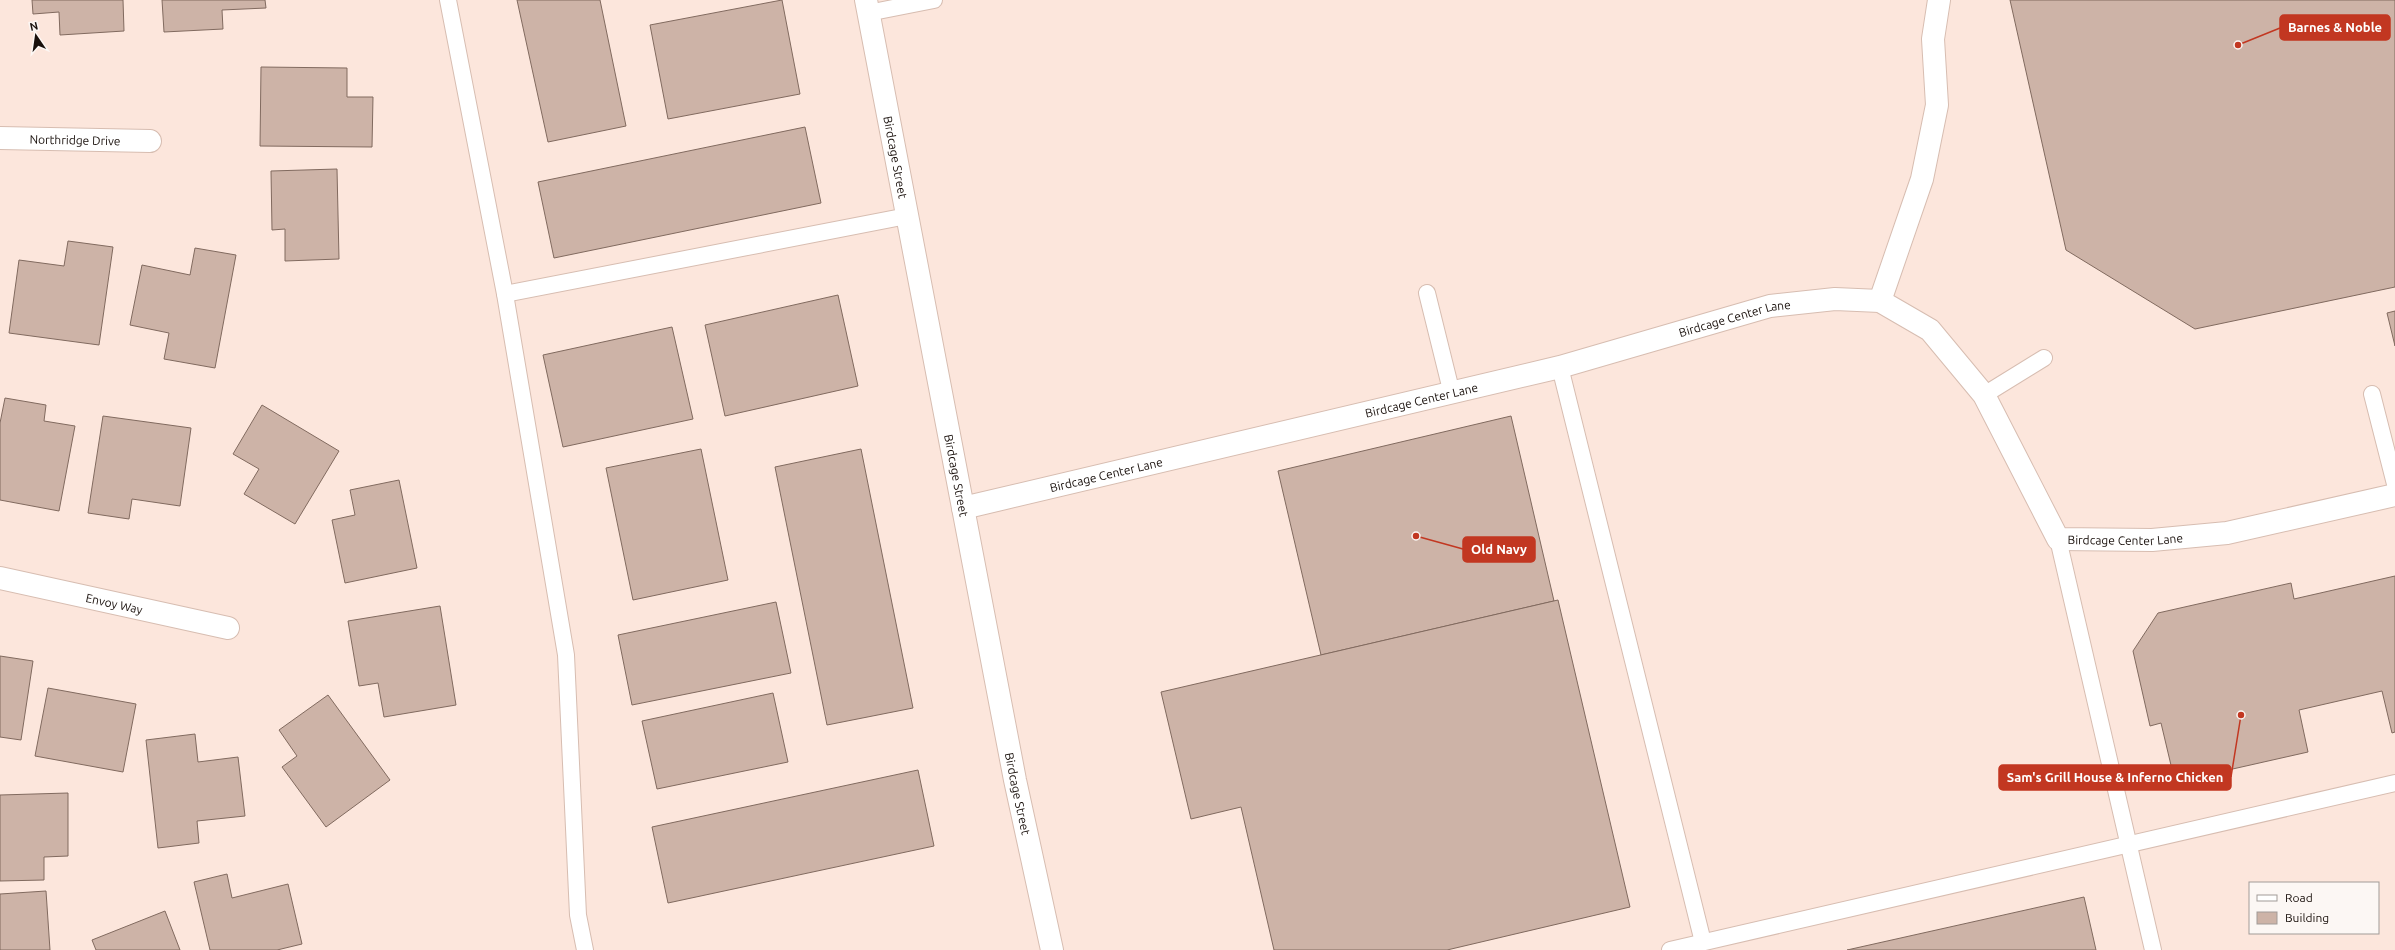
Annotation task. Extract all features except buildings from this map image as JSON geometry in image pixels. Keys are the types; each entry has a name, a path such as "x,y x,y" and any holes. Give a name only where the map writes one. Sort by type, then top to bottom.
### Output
{"street":[{"path":"1880,301 1922,179 1937,105 1933,39 1939,0"},
{"name":"Birdcage Street","path":"867,7 1015,780 1052,950"},
{"name":"Northridge Drive","path":"0,138 150,141"},
{"name":"Birdcage Center Lane","path":"963,508 1452,394 1560,367 1770,306 1835,300 1880,301 1930,330 1984,395 2058,539 2152,540 2227,533 2395,495"},
{"name":"Envoy Way","path":"0,578 228,628"}],"lane":[{"path":"448,0 505,294 566,654 578,915 585,950"},
{"path":"867,7 934,0"},
{"path":"505,294 907,216"},
{"path":"1427,293 1452,394"},
{"path":"1984,395 2044,358"},
{"path":"1560,367 1703,942"},
{"path":"2372,394 2395,484"},
{"path":"2058,539 2127,844 2153,950"},
{"path":"1670,950 2395,783"}],"place":[{"name":"Barnes & Noble","path":"2238,45"},
{"name":"Old Navy","path":"1416,536"},
{"name":"Sam's Grill House & Inferno Chicken","path":"2241,715"}]}
